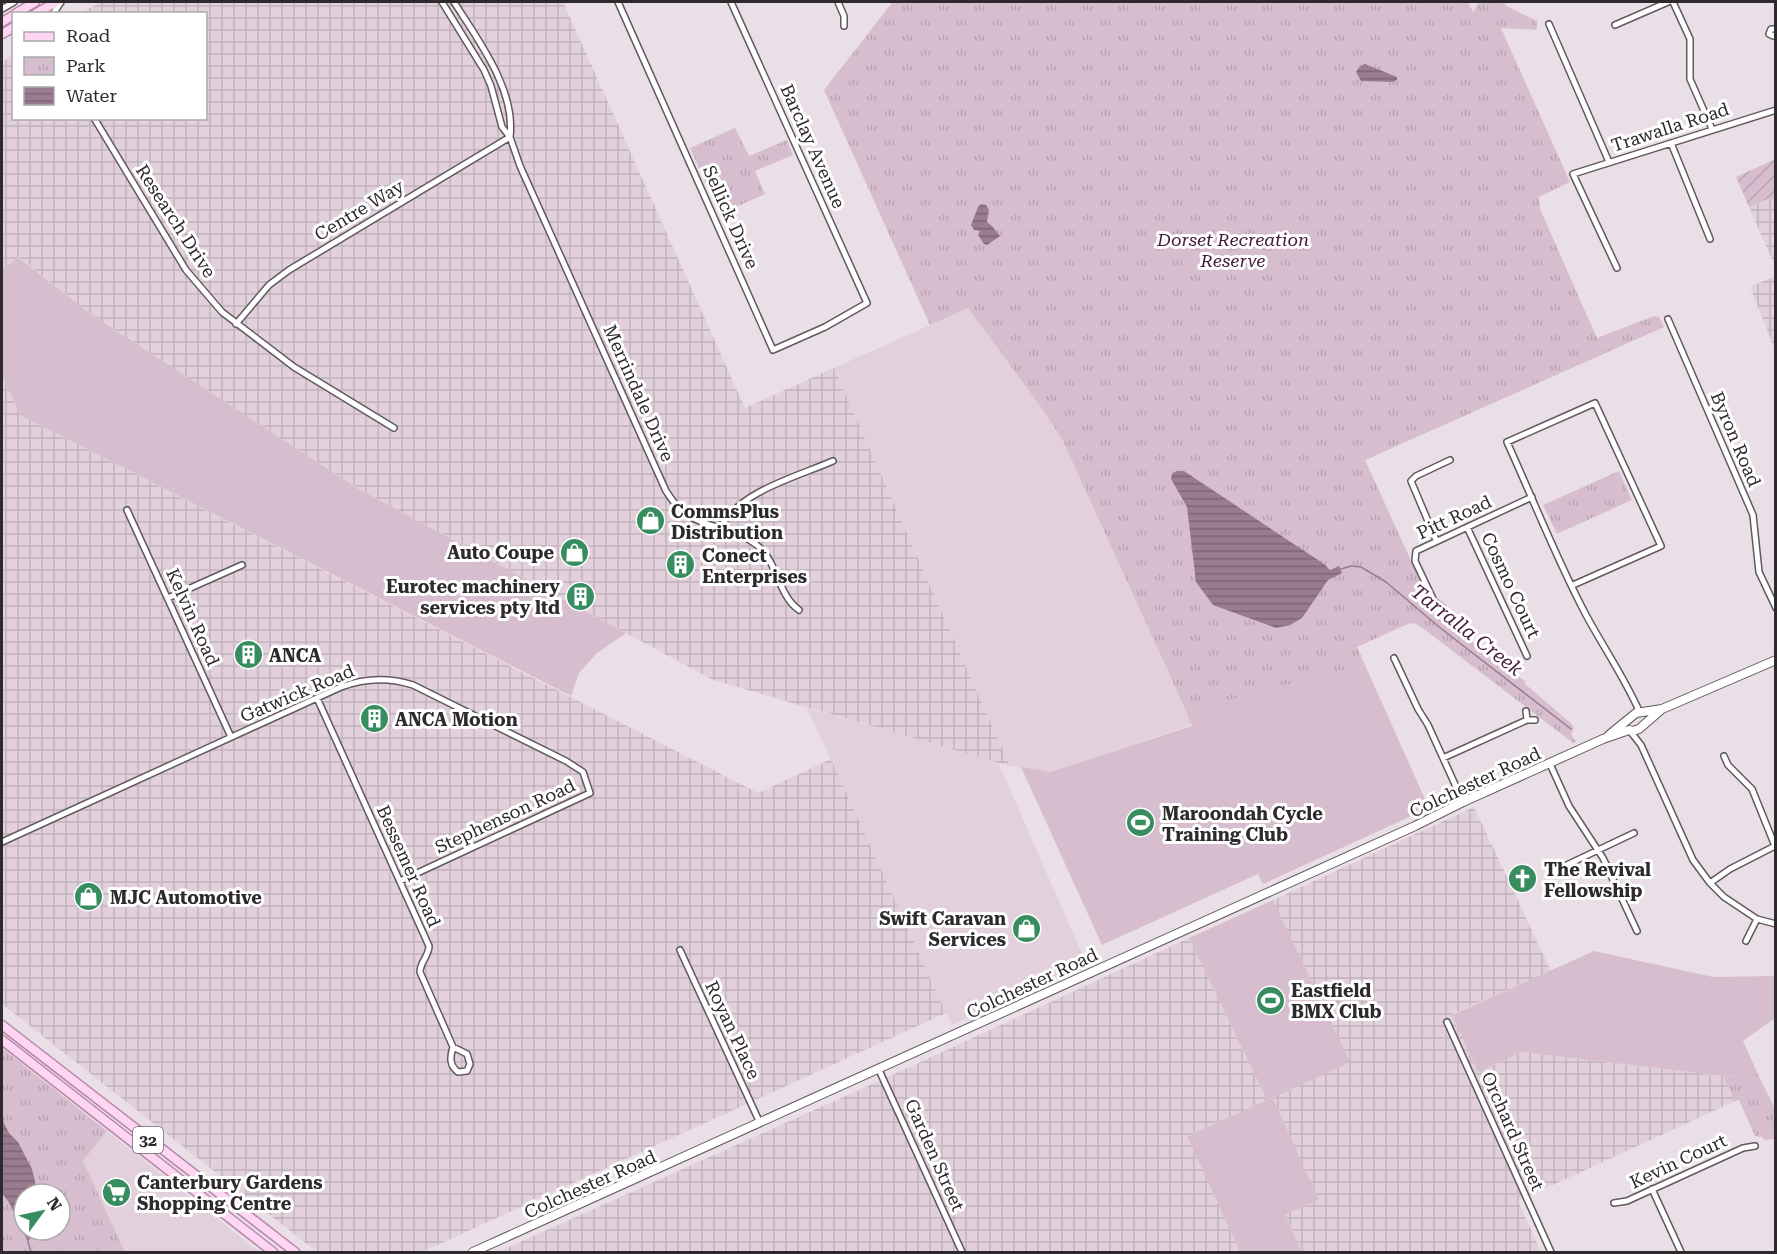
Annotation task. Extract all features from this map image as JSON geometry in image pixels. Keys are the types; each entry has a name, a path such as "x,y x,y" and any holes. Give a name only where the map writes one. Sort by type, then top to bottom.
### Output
{"main road":[{"path":"33,9 56,2"},
{"path":"1629,728 1638,714 1662,709 1776,660"},
{"path":"1642,727 1662,709"},
{"path":"1638,714 1645,718 1642,727"},
{"name":"Colchester Road","path":"473,1252 879,1070 1603,739 1629,728 1642,727"},
{"name":"32","path":"2,1025 295,1252"},
{"name":"32","path":"2,1040 273,1252"},
{"path":"236,1225 245,1214"},
{"path":"244,1231 253,1220"}],"street":[{"path":"2,9 14,2"},
{"name":"Merrindale Drive","path":"442,2 484,70 491,86 502,127 510,137 520,166 666,490 683,513 743,536 759,547 769,558 787,597 799,610"},
{"name":"Merrindale Drive","path":"454,2 489,59 500,82 512,124 510,137"},
{"name":"Sellick Drive","path":"618,2 773,350 825,327 867,303"},
{"name":"Barclay Avenue","path":"731,2 867,303"},
{"path":"838,2 844,16 844,26"},
{"path":"1615,26 1668,2"},
{"path":"1673,2 1690,39 1690,79 1712,129"},
{"path":"1549,24 1609,162"},
{"name":"Trawalla Road","path":"1617,268 1573,174 1776,110"},
{"name":"Research Drive","path":"95,120 186,270 222,312 294,368 394,428"},
{"name":"Centre Way","path":"236,324 269,285 288,270 510,137"},
{"path":"1671,143 1710,239"},
{"name":"Byron Road","path":"1668,319 1753,515 1760,572 1776,608"},
{"path":"1573,585 1660,546 1595,403 1508,442 1585,613 1620,673 1638,714"},
{"path":"1436,540 1411,481 1416,476 1450,460"},
{"path":"720,528 726,516 751,496 833,461"},
{"name":"Pitt Road","path":"1443,608 1434,601 1414,557 1418,549 1532,497"},
{"name":"Kelvin Road","path":"128,510 231,737"},
{"name":"Cosmo Court","path":"1467,527 1527,656"},
{"path":"168,598 242,565"},
{"path":"1394,658 1463,802"},
{"name":"Gatwick Road","path":"2,842 351,683 374,679 401,681 413,685 566,761 583,772 590,793"},
{"name":"Bessemer Road","path":"317,698 429,946 420,972 453,1047 450,1060 452,1065 458,1072 467,1071 471,1064 467,1054 453,1047"},
{"path":"1526,711 1527,720"},
{"path":"1443,758 1527,720 1535,720"},
{"path":"1641,746 1642,727"},
{"path":"1629,728 1641,746 1693,860 1710,883 1724,897 1757,919 1776,924"},
{"path":"1710,883 1730,869 1775,846 1752,789 1728,765 1724,756"},
{"path":"1550,764 1569,806 1599,850 1637,931"},
{"name":"Stephenson Road","path":"400,881 590,793"},
{"path":"1554,871 1634,833"},
{"path":"1746,941 1757,919"},
{"name":"Royan Place","path":"680,950 760,1123"},
{"name":"Orchard Street","path":"1447,1022 1551,1252"},
{"name":"Garden Street","path":"879,1070 962,1252"},
{"name":"Kevin Court","path":"1614,1203 1627,1201 1743,1148 1755,1146"},
{"path":"157,1163 165,1153"},
{"path":"1652,1189 1681,1252"}],"shaded area":[{"path":"101,2 563,2 745,408 834,368 1010,766 713,680 357,488 89,313 19,257 5,268 2,265 2,62 12,56 12,120 207,120 207,12 83,12"},
{"path":"1775,196 1775,266 1749,207"},
{"path":"1775,276 1775,350 1750,287"},
{"path":"968,308 1062,439 1192,725 1050,772 1010,766 834,368"},
{"path":"2,374 20,415 758,793 831,759 946,1013 422,1252 317,1252 2,1004"},
{"name":"Swift Caravan Services","path":"807,708 998,762 1086,963 952,1025"},
{"path":"1474,807 1551,971 1452,1014 1478,1072 1522,1052 1723,1076 1735,1101 1518,1201 1541,1252 1302,1252 1285,1215 1318,1200 1273,1098 1349,1062 1273,900"},
{"path":"1189,938 1267,1100 1187,1136 1240,1252 498,1252 899,1072"},
{"path":"107,1131 259,1252 125,1252 83,1161"}],"green space":[{"name":"Dorset Recreation Reserve","path":"891,2 1468,2 1473,12 1479,2 1505,2 1506,6 1537,21 1537,30 1501,28 1570,182 1539,197 1540,209 1597,338 1654,316 1659,317 1664,327 1365,460 1435,613 1526,682 1524,683 1572,724 1574,728 1571,734 1576,742 1573,743 1425,630 1410,623 1357,647 1365,665 1186,711 1062,439 968,308 930,325 824,90"},
{"path":"735,128 749,156 787,140 793,155 755,171 765,194 720,214 690,148"},
{"path":"1775,159 1775,196 1749,207 1736,177"},
{"path":"18,257 89,313 357,488 626,633 596,654 579,673 571,696 20,415 2,374 2,265 5,268"},
{"path":"1619,471 1632,500 1557,534 1543,505"},
{"path":"1365,665 1429,808 1263,884 1258,874 1102,945 1021,767 1050,772 1192,726 1186,711"},
{"path":"1273,900 1350,1062 1273,1098 1319,1200 1285,1215 1302,1252 1240,1252 1187,1136 1267,1100 1189,938"},
{"path":"1594,951 1713,977 1775,976 1775,1018 1743,1041 1758,1074 1723,1076 1522,1052 1478,1072 1452,1015"},
{"path":"2,1048 107,1131 83,1161 125,1252 2,1252"},
{"path":"1758,1074 1775,1109 1775,1139 1765,1140 1755,1136 1739,1100 1735,1101 1723,1076"}],"water":[{"path":"1365,64 1397,77 1397,80 1393,82 1361,81 1356,72 1360,66"},
{"path":"981,204 986,205 989,210 987,222 1000,236 987,245 978,235 980,231 974,230 971,225"},
{"path":"1184,471 1330,570 1339,566 1342,573 1328,580 1302,618 1290,625 1276,628 1213,605 1196,582 1187,507 1171,479 1172,474"},
{"path":"2,1119 9,1133 18,1142 32,1169 35,1182 12,1182 12,1208 2,1193"}],"waterway":[{"name":"Tarralla Creek","path":"1341,569 1351,566 1361,567 1386,582 1439,627 1571,729"},
{"path":"28,1242 31,1252"}],"place":[{"name":"CommsPlus Distribution","path":"650,521"},
{"name":"Auto Coupe","path":"575,552"},
{"name":"Conect Enterprises","path":"681,565"},
{"name":"Eurotec machinery services pty ltd","path":"581,596"},
{"name":"ANCA","path":"248,655"},
{"name":"ANCA Motion","path":"374,719"},
{"name":"Maroondah Cycle Training Club","path":"1141,823"},
{"name":"The Revival Fellowship","path":"1523,879"},
{"name":"MJC Automotive","path":"89,897"},
{"name":"Swift Caravan Services","path":"1027,928"},
{"name":"Eastfield BMX Club","path":"1270,1000"},
{"name":"Canterbury Gardens Shopping Centre","path":"116,1192"}]}
